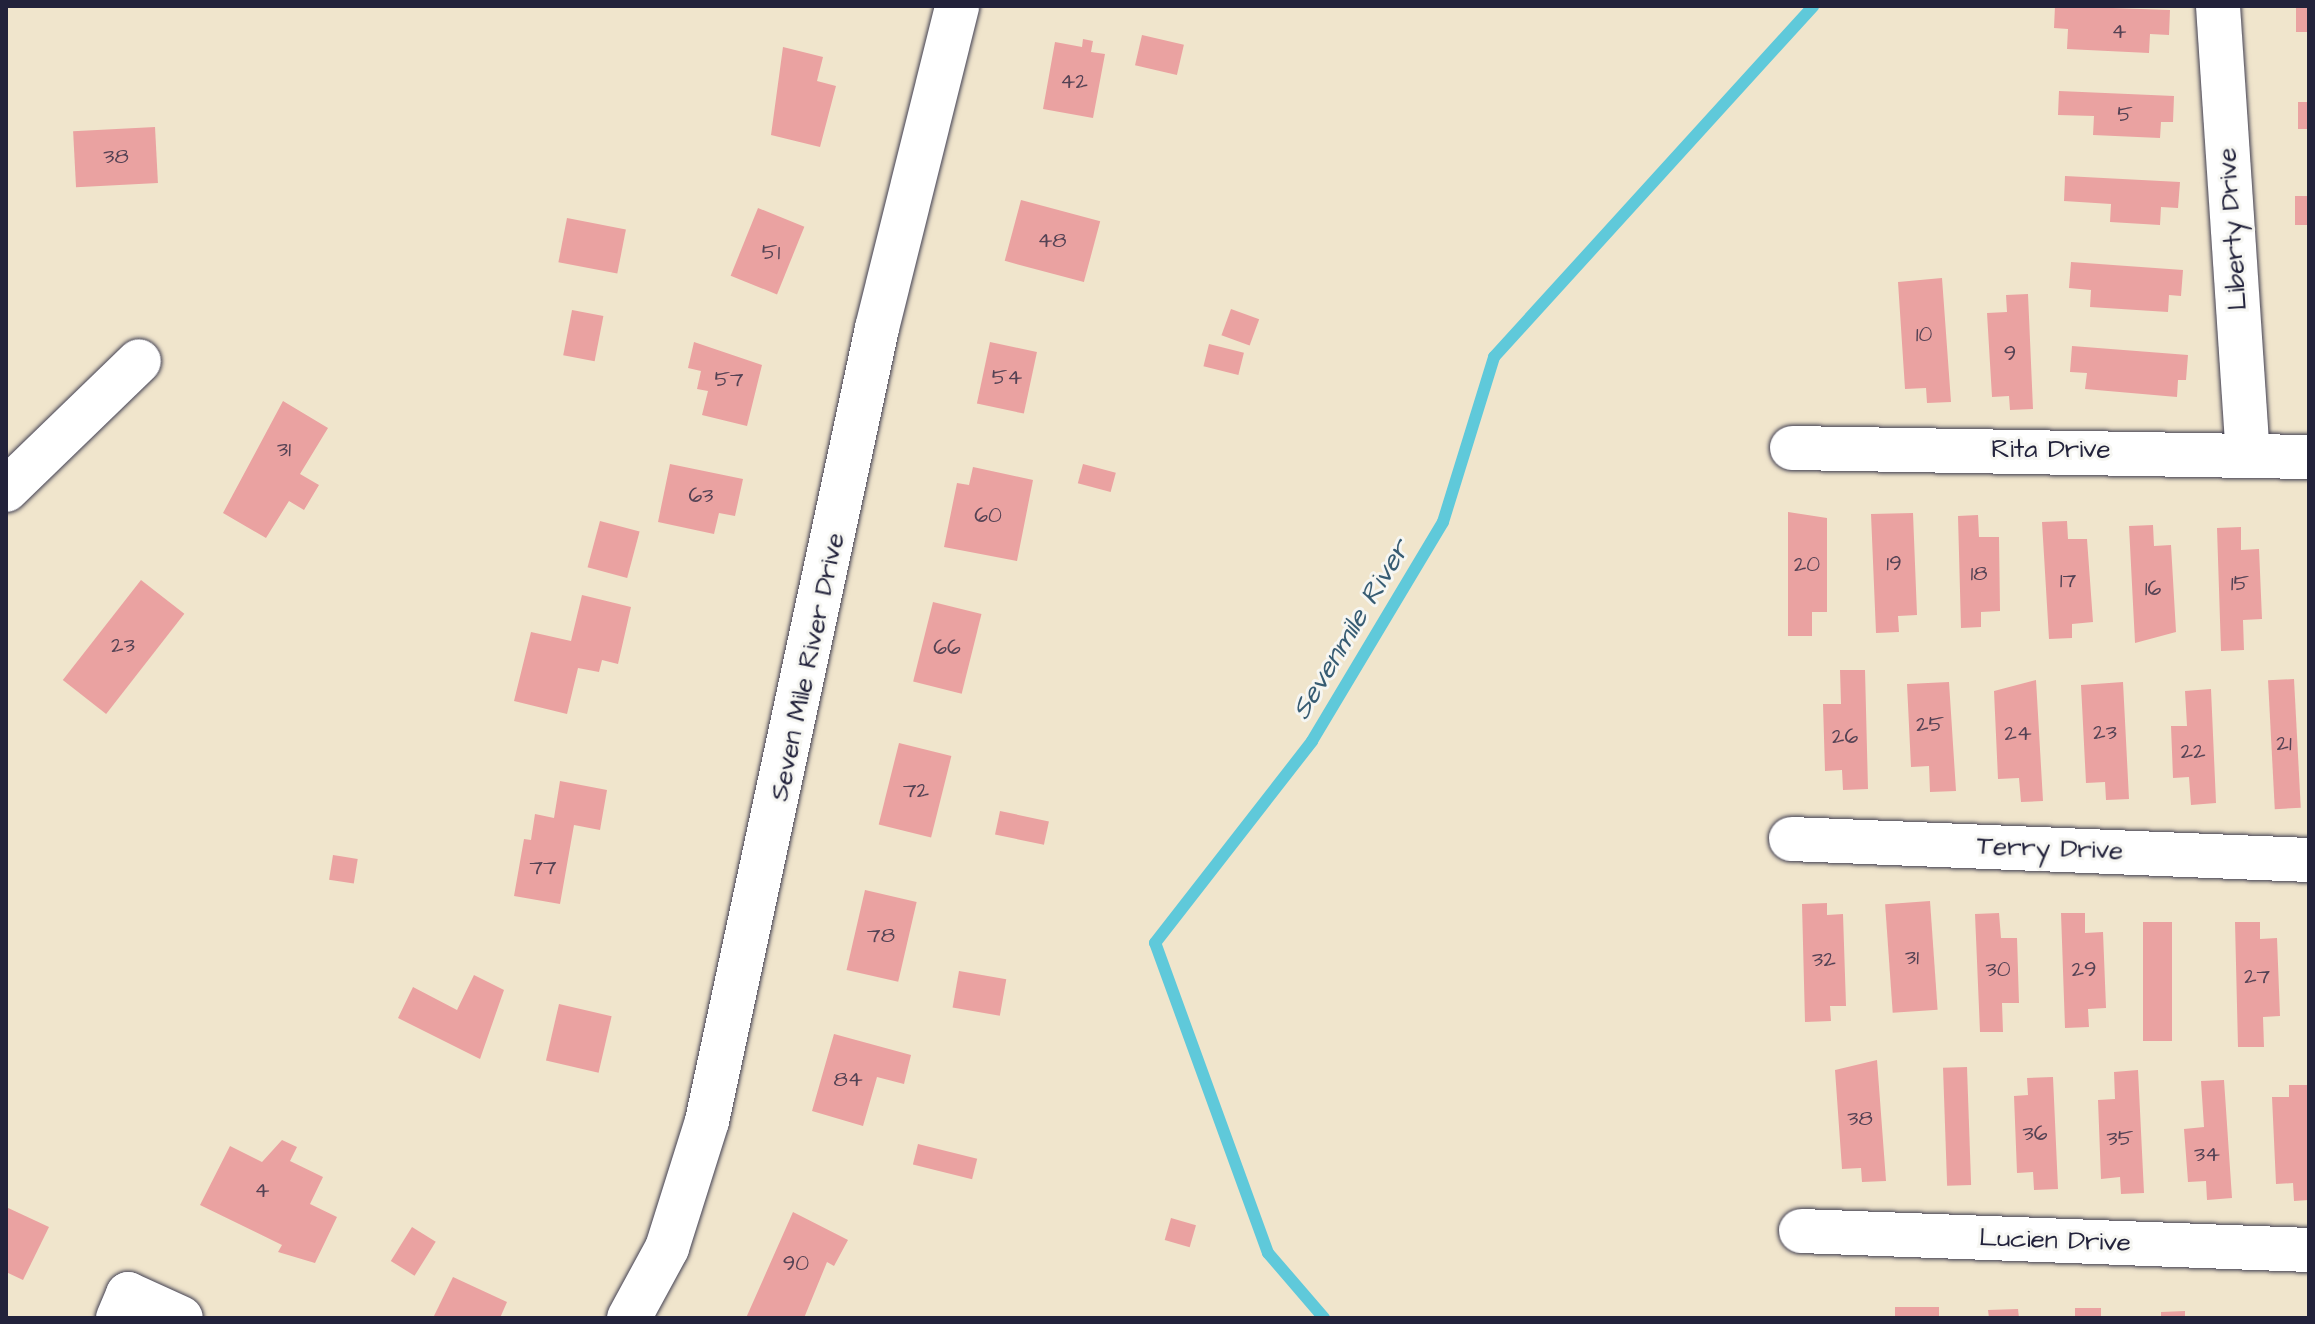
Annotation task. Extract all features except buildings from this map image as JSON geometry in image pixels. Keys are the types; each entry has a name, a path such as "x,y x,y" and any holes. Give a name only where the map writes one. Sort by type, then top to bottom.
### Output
{"street":[{"name":"Seven Mile River Drive","path":"629,1318 667,1248 707,1121 877,328 957,6"},
{"name":"Liberty Drive","path":"2218,6 2248,452"},
{"path":"6,490 139,361"},
{"name":"Rita Drive","path":"1792,448 2248,452 2309,457"},
{"name":"Terry Drive","path":"1791,839 2309,860"},
{"name":"Lucien Drive","path":"1801,1231 2309,1250"},
{"path":"118,1318 128,1294 181,1318"}],"waterway":[{"name":"Sevenmile River","path":"1324,1318 1268,1253 1155,943 1312,741 1443,522 1494,357 1813,6"}]}
